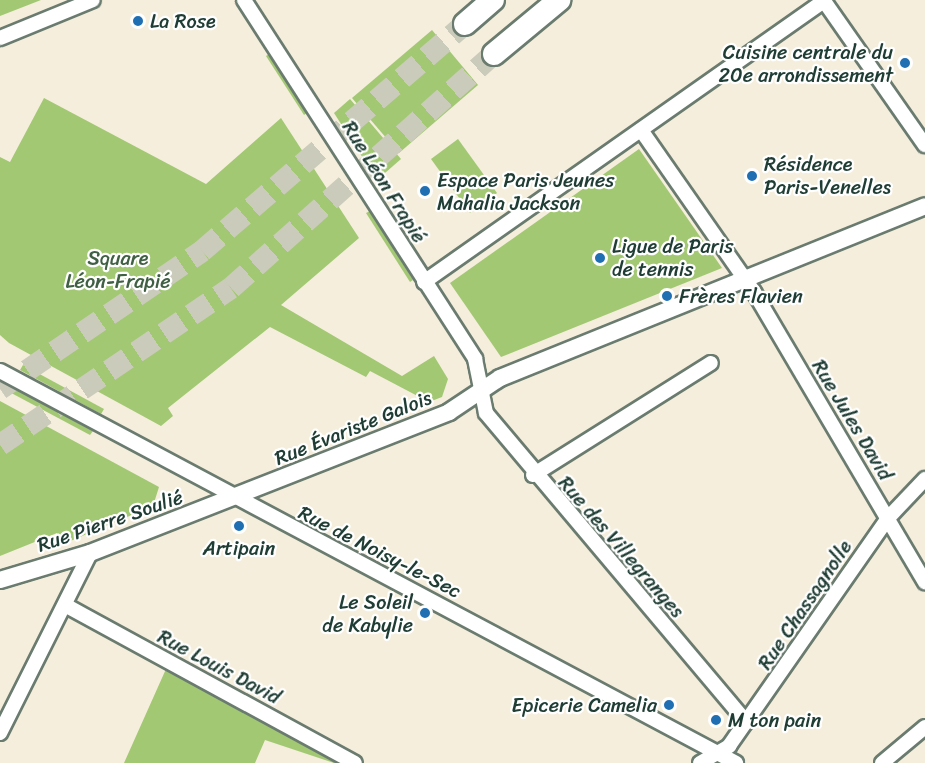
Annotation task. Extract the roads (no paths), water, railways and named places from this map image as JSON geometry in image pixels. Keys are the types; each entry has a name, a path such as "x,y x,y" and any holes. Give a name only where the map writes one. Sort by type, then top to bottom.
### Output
{"highway":[{"path":"465,24 493,0"},
{"path":"494,54 559,0"}],"street":[{"path":"0,38 93,0"},
{"name":"Rue Léon Frapié","path":"244,0 475,359 483,389"},
{"path":"424,282 824,0 925,145"},
{"name":"Rue Jules David","path":"641,130 744,277 925,582"},
{"name":"Rue Évariste Galois","path":"233,498 464,406 483,389 744,277 925,206"},
{"path":"533,474 711,363"},
{"name":"Rue de Noisy-le-Sec","path":"2,371 233,498 736,763"},
{"name":"Rue des Villegranges","path":"483,389 486,413 533,474 746,722"},
{"name":"Rue Chassagnolle","path":"700,763 718,753 746,722 888,518 925,480"},
{"name":"Rue Pierre Soulié","path":"0,580 90,553 233,498"},
{"path":"0,733 90,553"},
{"name":"Rue Louis David","path":"65,605 356,763"},
{"path":"882,763 925,727"}],"tunnel":[{"path":"0,389 202,251 465,24"},
{"path":"0,445 231,288 494,54"}],"place":[{"name":"La Rose","path":"138,21"},
{"name":"Cuisine centrale du 20e arrondissement","path":"905,63"},
{"name":"Résidence Paris-Venelles","path":"752,176"},
{"name":"Espace Paris Jeunes Mahalia Jackson","path":"425,191"},
{"name":"Ligue de Paris de tennis","path":"600,258"},
{"name":"Frères Flavien","path":"667,296"},
{"name":"Artipain","path":"239,526"},
{"name":"Le Soleil de Kabylie","path":"425,613"},
{"name":"Epicerie Camelia","path":"669,705"},
{"name":"M ton pain","path":"716,720"}],"park label":[{"name":"Square Léon-Frapié","path":"118,270"}]}
